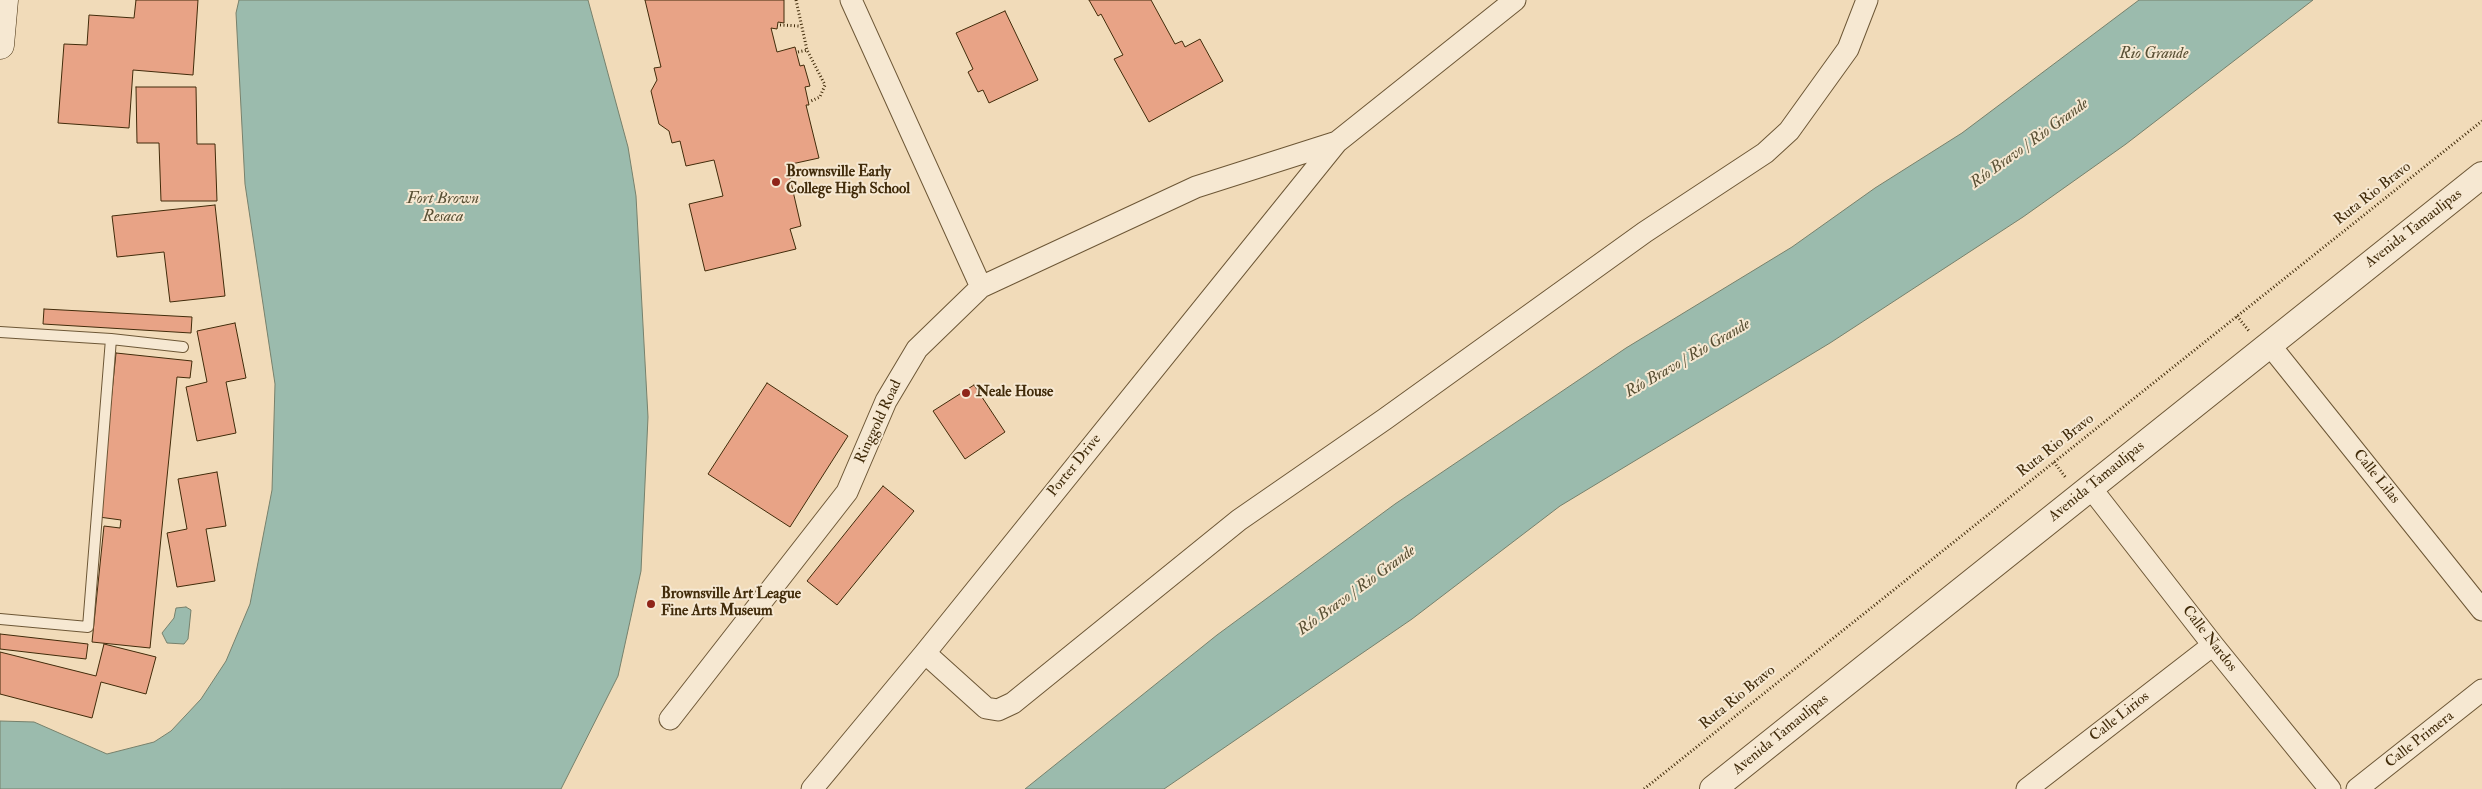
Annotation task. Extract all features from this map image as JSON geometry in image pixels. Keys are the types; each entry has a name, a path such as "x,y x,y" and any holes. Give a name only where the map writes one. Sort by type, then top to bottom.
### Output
{"main road":[{"path":"0,45 4,0"}],"street":[{"path":"851,0 981,286 1196,188 1337,142 1515,0"},
{"path":"925,653 986,708 998,710 1014,702 1239,520 1385,420 1646,232 1765,153 1789,131 1848,49 1867,0"},
{"name":"Porter Drive","path":"812,789 925,653 1337,142"},
{"name":"Avenida Tamaulipas","path":"1713,789 2482,175"},
{"name":"Ringgold Road","path":"670,720 847,492 886,401 917,349 981,286"},
{"name":"Calle Lilas","path":"2269,344 2482,610"},
{"name":"Calle Nardos","path":"2090,487 2213,645 2330,789"},
{"name":"Calle Lirios","path":"2026,789 2213,645"},
{"name":"Calle Primera","path":"2357,789 2482,690"}],"lane":[{"path":"0,332 111,339 183,347"},
{"path":"0,619 88,627 111,339"}],"path":[{"path":"796,0 806,50 825,85 820,97 811,101"},
{"path":"780,25 800,26"},
{"path":"798,52 806,50"},
{"name":"Ruta Rio Bravo","path":"1644,789 2482,121"}],"water":[{"name":"Fort Brown Resaca","path":"239,0 588,0 628,147 636,196 648,417 641,571 618,676 561,789 0,789 0,721 34,722 107,754 154,742 171,731 201,699 226,661 250,604 272,490 275,384 245,184 236,13"},
{"name":"Rio Grande","path":"2139,0 2313,0 2126,144 2023,217 1830,343 1560,506 1412,619 1164,789 1025,789 1217,635 1395,504 1626,348 1792,247 1875,188 1962,133"},
{"path":"186,607 191,610 188,639 184,644 167,643 162,633 174,618 176,608"}],"building":[{"path":"136,0 198,0 193,75 133,70 129,128 58,123 64,44 87,45 89,15 134,18"},
{"path":"645,0 784,0 784,23 778,22 777,29 771,28 777,52 795,47 800,66 804,65 810,86 805,87 809,105 806,105 819,158 787,165 801,226 790,229 796,249 705,271 689,204 723,196 714,160 686,166 680,141 672,143 669,131 659,124 651,91 657,80 654,68 661,67"},
{"path":"1089,0 1151,0 1175,44 1182,41 1185,47 1200,39 1223,81 1149,122 1114,59 1123,55 1101,14 1098,16"},
{"path":"1005,11 1038,80 989,103 983,90 978,92 968,72 973,69 956,33"},
{"path":"136,87 196,87 197,144 215,144 217,201 161,201 159,143 137,143"},
{"path":"215,205 225,296 170,302 164,252 117,257 112,216"},
{"path":"44,309 192,317 191,333 43,324"},
{"path":"235,323 246,378 226,382 236,433 197,441 186,387 207,382 197,331"},
{"path":"116,353 192,361 190,378 177,377 150,648 92,642 104,526 120,528 121,520 99,517"},
{"path":"767,383 848,436 790,527 708,474"},
{"path":"974,385 1005,432 965,459 933,411"},
{"path":"217,472 226,526 206,529 215,581 177,587 167,533 187,529 178,479"},
{"path":"883,486 914,511 837,605 807,581"},
{"path":"0,634 88,644 86,659 0,649"},
{"path":"104,644 156,657 146,694 101,682 92,718 0,694 0,652 96,676"}],"place":[{"name":"Brownsville Early College High School","path":"776,182"},
{"name":"Neale House","path":"966,393"},
{"name":"Brownsville Art League Fine Arts Museum","path":"651,604"}],"water label":[{"name":"Río Bravo / Rio Grande","path":"2030,144"},
{"name":"Río Bravo / Rio Grande","path":"1688,359"},
{"name":"Río Bravo / Rio Grande","path":"1357,591"}]}
